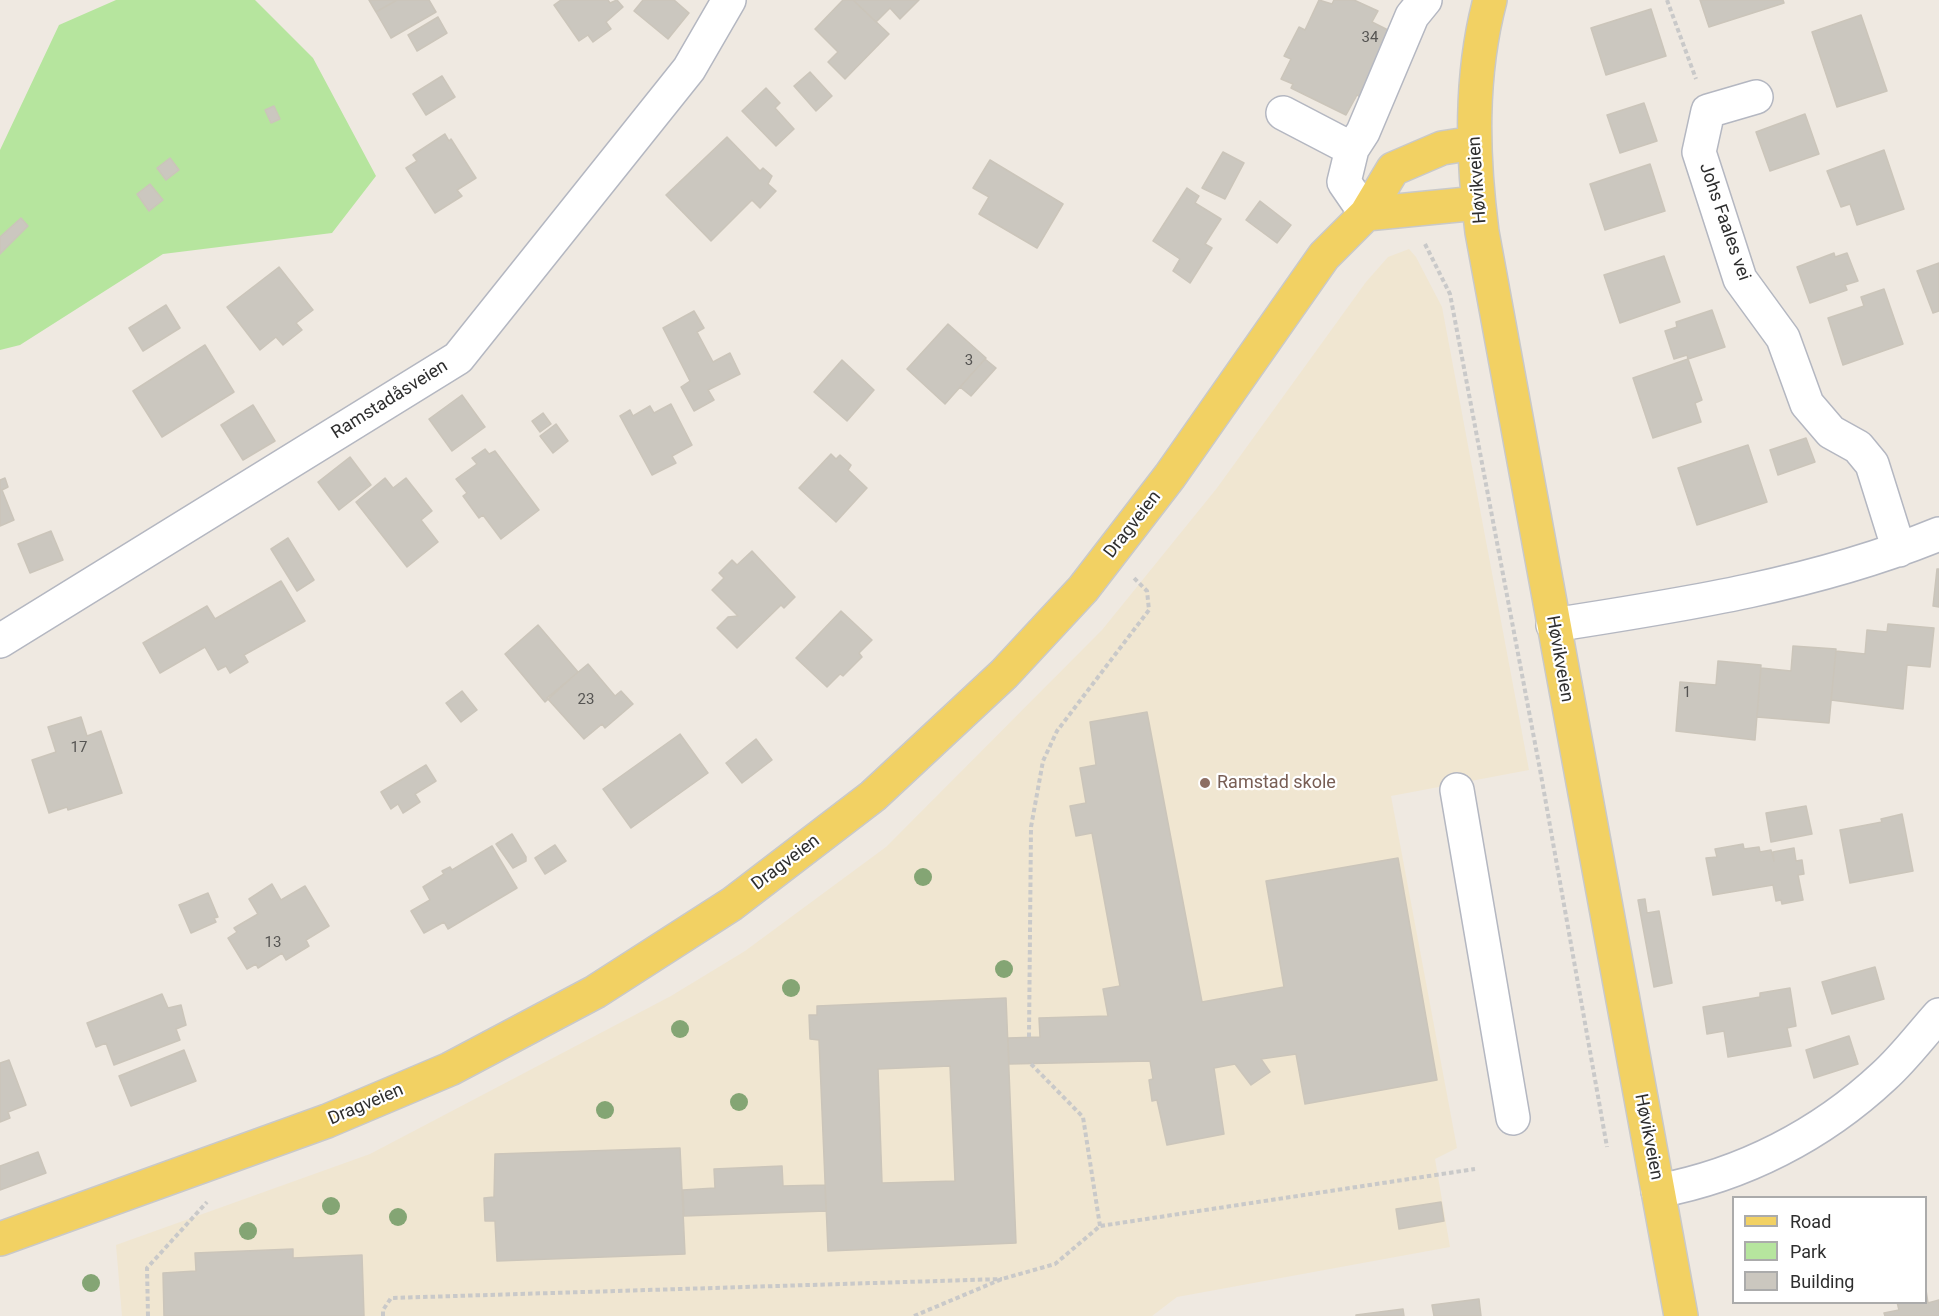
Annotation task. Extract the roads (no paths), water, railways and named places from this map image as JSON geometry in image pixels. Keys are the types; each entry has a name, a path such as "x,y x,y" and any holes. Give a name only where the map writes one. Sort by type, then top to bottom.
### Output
{"main road":[{"name":"Høvikveien","path":"1483,2 1475,88 1474,143 1478,203 1553,625 1681,1316"},
{"name":"Dragveien","path":"0,1239 256,1148 394,1094 521,1033 662,951 732,904 873,796 1004,674 1083,589 1170,476 1324,256 1366,214 1393,169 1442,148 1474,143"},
{"path":"1366,214 1478,203"}],"street":[{"name":"Ramstadåsveien","path":"0,641 458,358 689,69 729,0"},
{"path":"1366,214 1344,182 1352,149 1363,132 1412,16 1425,0"},
{"name":"Johs Faales vei","path":"1756,96 1708,111 1700,152 1740,279 1783,338 1807,404 1831,432 1858,447 1872,464 1899,550"},
{"path":"1283,113 1352,149"},
{"path":"1553,625 1771,586 1899,550 1939,534"},
{"path":"1457,790 1513,1118"},
{"path":"1658,1191 1683,1186 1777,1153 1841,1114 1886,1075 1939,1015"}],"place":[{"name":"Ramstad skole","path":"1205,783"}]}
